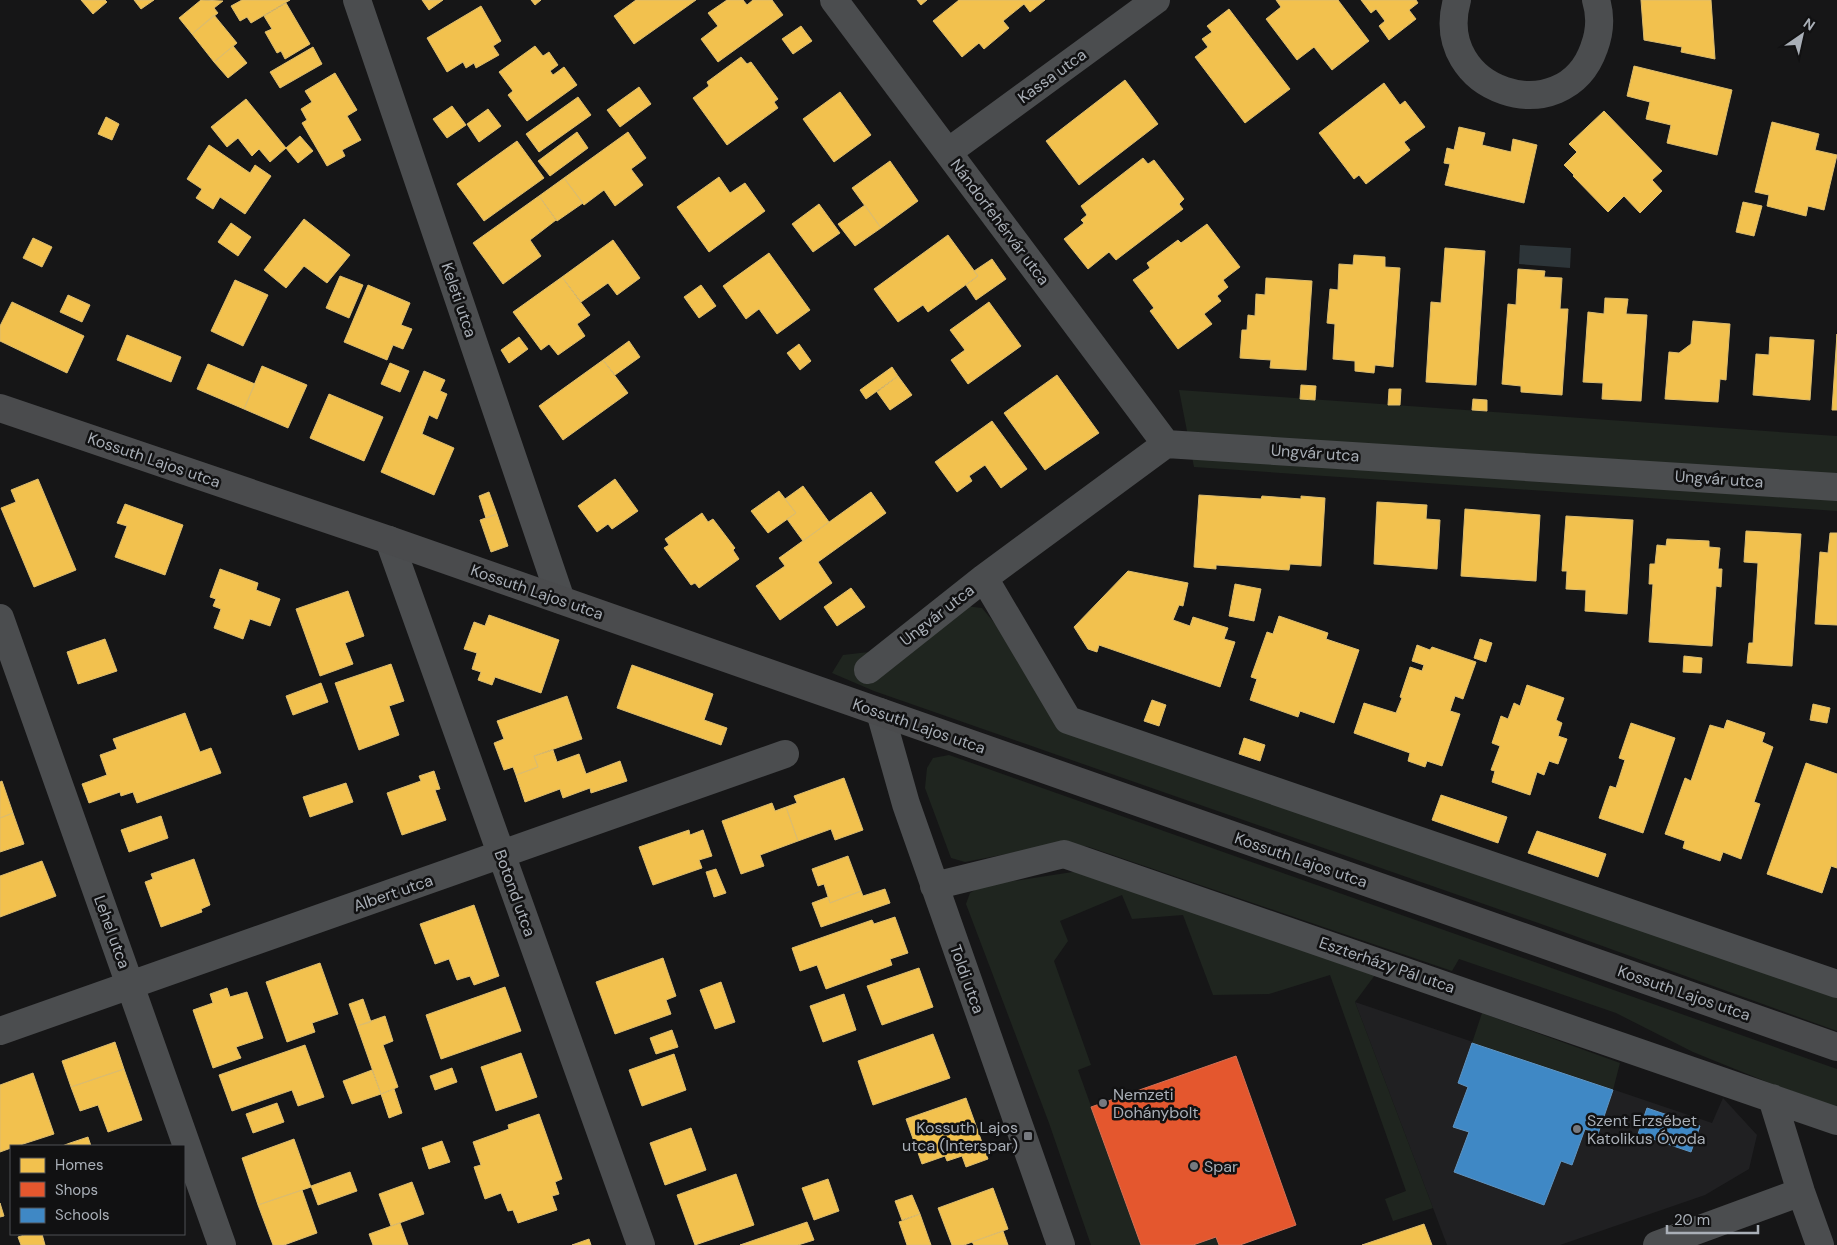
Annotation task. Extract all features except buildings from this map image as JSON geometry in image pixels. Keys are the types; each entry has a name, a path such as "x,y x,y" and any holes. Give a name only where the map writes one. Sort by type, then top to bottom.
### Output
{"street":[{"name":"Keleti utca","path":"357,0 561,600"},
{"name":"Nándorfehérvár utca","path":"834,0 1166,444"},
{"name":"Kassa utca","path":"948,152 1156,0"},
{"path":"1457,0 1453,25 1458,48 1470,68 1487,84 1509,93 1532,96 1555,90 1575,78 1591,59 1599,35 1599,10 1596,0"},
{"name":"Kossuth Lajos utca","path":"0,408 389,540 1837,1047"},
{"name":"Ungvár utca","path":"868,670 984,578 1166,444 1837,487"},
{"name":"Botond utca","path":"389,540 640,1245"},
{"path":"984,578 1068,720 1837,984"},
{"name":"Lehel utca","path":"0,618 222,1245"},
{"name":"Toldi utca","path":"880,712 906,804 1061,1245"},
{"name":"Albert utca","path":"0,1031 785,754"},
{"name":"Eszterházy Pál utca","path":"934,886 1064,854 1837,1121"},
{"path":"1772,1098 1801,1192 1820,1245"},
{"path":"1657,1245 1801,1192"}],"shaded area":[{"path":"1520,245 1571,248 1570,268 1519,264"},
{"path":"1179,390 1837,436 1837,511 1194,467"},
{"path":"965,606 982,608 1001,631 1072,735 1837,994 1837,1031 1561,931 874,691 832,673 843,655 869,652 910,654"},
{"path":"949,755 1837,1069 1837,1107 1772,1084 1693,1052 1616,1013 1459,959 1452,971 1089,847 1063,843 965,862 951,858 925,788 927,768 933,758"},
{"path":"1079,871 1375,975 1355,1002 1433,1208 1393,1221 1385,1199 1406,1191 1330,975 1269,994 1213,995 1183,915 1132,919 1122,895 1060,921 1068,941 1054,961 1091,1065 1078,1070 1141,1245 1091,1245 1049,1123 966,904 970,893 981,886"},
{"name":"Szent Erzsébet Katolikus Óvoda","path":"1355,1002 1712,1123 1723,1098 1757,1135 1749,1169 1705,1195 1560,1245 1447,1245"},
{"path":"1482,1013 1620,1063 1613,1090 1472,1043"},
{"path":"1216,1237 1219,1245 1193,1245"}],"place":[{"name":"Nemzeti Dohánybolt","path":"1103,1103"},
{"name":"Szent Erzsébet Katolikus Óvoda","path":"1577,1129"},
{"name":"Kossuth Lajos utca (Interspar)","path":"1028,1136"},
{"name":"Spar","path":"1194,1166"}]}
